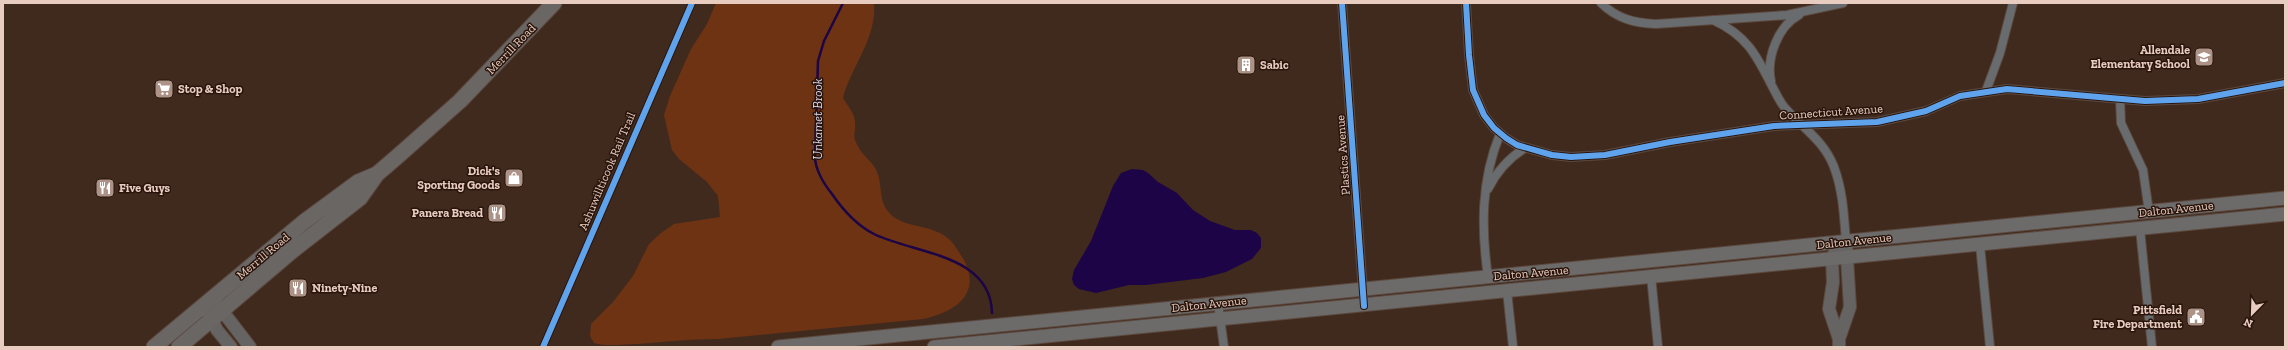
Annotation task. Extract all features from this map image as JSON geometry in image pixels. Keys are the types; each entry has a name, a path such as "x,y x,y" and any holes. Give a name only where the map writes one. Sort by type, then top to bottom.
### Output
{"highway":[{"name":"Merrill Road","path":"179,347 292,251 360,198 377,174 460,101 554,3"},
{"name":"Merrill Road","path":"154,347 350,187 377,174"}],"main road":[{"name":"Dalton Avenue","path":"778,347 2285,198"},
{"name":"Dalton Avenue","path":"934,347 1364,306 1651,276 2285,214"}],"street":[{"name":"Plastics Avenue","path":"1342,3 1364,306"},
{"path":"1466,3 1473,90 1484,115 1500,134 1494,148 1484,196 1484,247 1488,277"},
{"path":"1601,3 1614,14 1635,23 1656,24 1806,12 1843,3"},
{"path":"1986,91 2000,53 2013,3"},
{"path":"1772,86 1770,69 1776,43 1788,23 1806,12"},
{"path":"1713,20 1735,31 1748,44 1786,109 1805,125 1818,139 1834,166 1841,195 1846,242 1850,307 1839,343"},
{"name":"Connecticut Avenue","path":"1500,134 1525,148 1552,155 1571,157 1605,155 1720,134 1774,126 1877,122 1926,111 1960,96 1986,91 2007,89 2120,99 2198,99 2285,83"},
{"path":"2120,99 2121,123 2143,170 2149,212"},
{"path":"1484,196 1495,176 1505,164 1525,148"},
{"path":"2140,229 2152,347"},
{"path":"1839,343 1829,309 1833,282 1832,259 1836,248 1846,242"},
{"path":"1980,245 1990,347"},
{"path":"1651,276 1658,347"},
{"path":"1507,291 1513,347"},
{"path":"209,302 217,316 250,347"},
{"path":"1218,303 1224,347"},
{"path":"217,316 217,330 231,347"}],"shaded area":[{"path":"716,3 874,3 872,29 843,98 855,119 854,137 861,151 877,172 880,181 883,203 891,215 906,223 942,234 956,247 969,272 970,283 962,300 945,312 923,319 718,339 615,345 594,343 590,336 591,324 613,302 633,276 649,244 674,224 720,217 718,196 707,182 679,159 672,150 664,115 670,96 691,49 707,24"},
{"path":"1132,169 1143,170 1148,173 1158,182 1177,193 1193,210 1210,221 1235,230 1251,230 1257,233 1261,238 1261,248 1252,259 1226,272 1203,278 1146,285 1129,285 1096,293 1079,289 1074,285 1072,279 1074,270 1091,241 1113,186 1121,173"}],"waterway":[{"name":"Unkamet Brook","path":"843,3 824,41 818,61 815,158 821,178 845,211 867,230 891,241 929,252 965,267 979,279 988,293 992,313"}],"cycle path":[{"name":"Ashuwillticook Rail Trail","path":"543,347 692,3"},
{"path":"1342,3 1364,306"},
{"path":"1466,3 1473,90 1484,115 1494,128 1517,145 1552,155 1571,157 1605,155 1670,142 1774,126 1877,122 1926,111 1960,96 2007,89 2145,101 2198,99 2285,83"}],"place":[{"name":"Allendale Elementary School","path":"2204,57"},
{"name":"Sabic","path":"1246,65"},
{"name":"Stop & Shop","path":"164,89"},
{"name":"Dick's Sporting Goods","path":"514,178"},
{"name":"Five Guys","path":"105,188"},
{"name":"Panera Bread","path":"497,213"},
{"name":"Ninety-Nine","path":"298,288"},
{"name":"Pittsfield Fire Department","path":"2196,317"}]}
